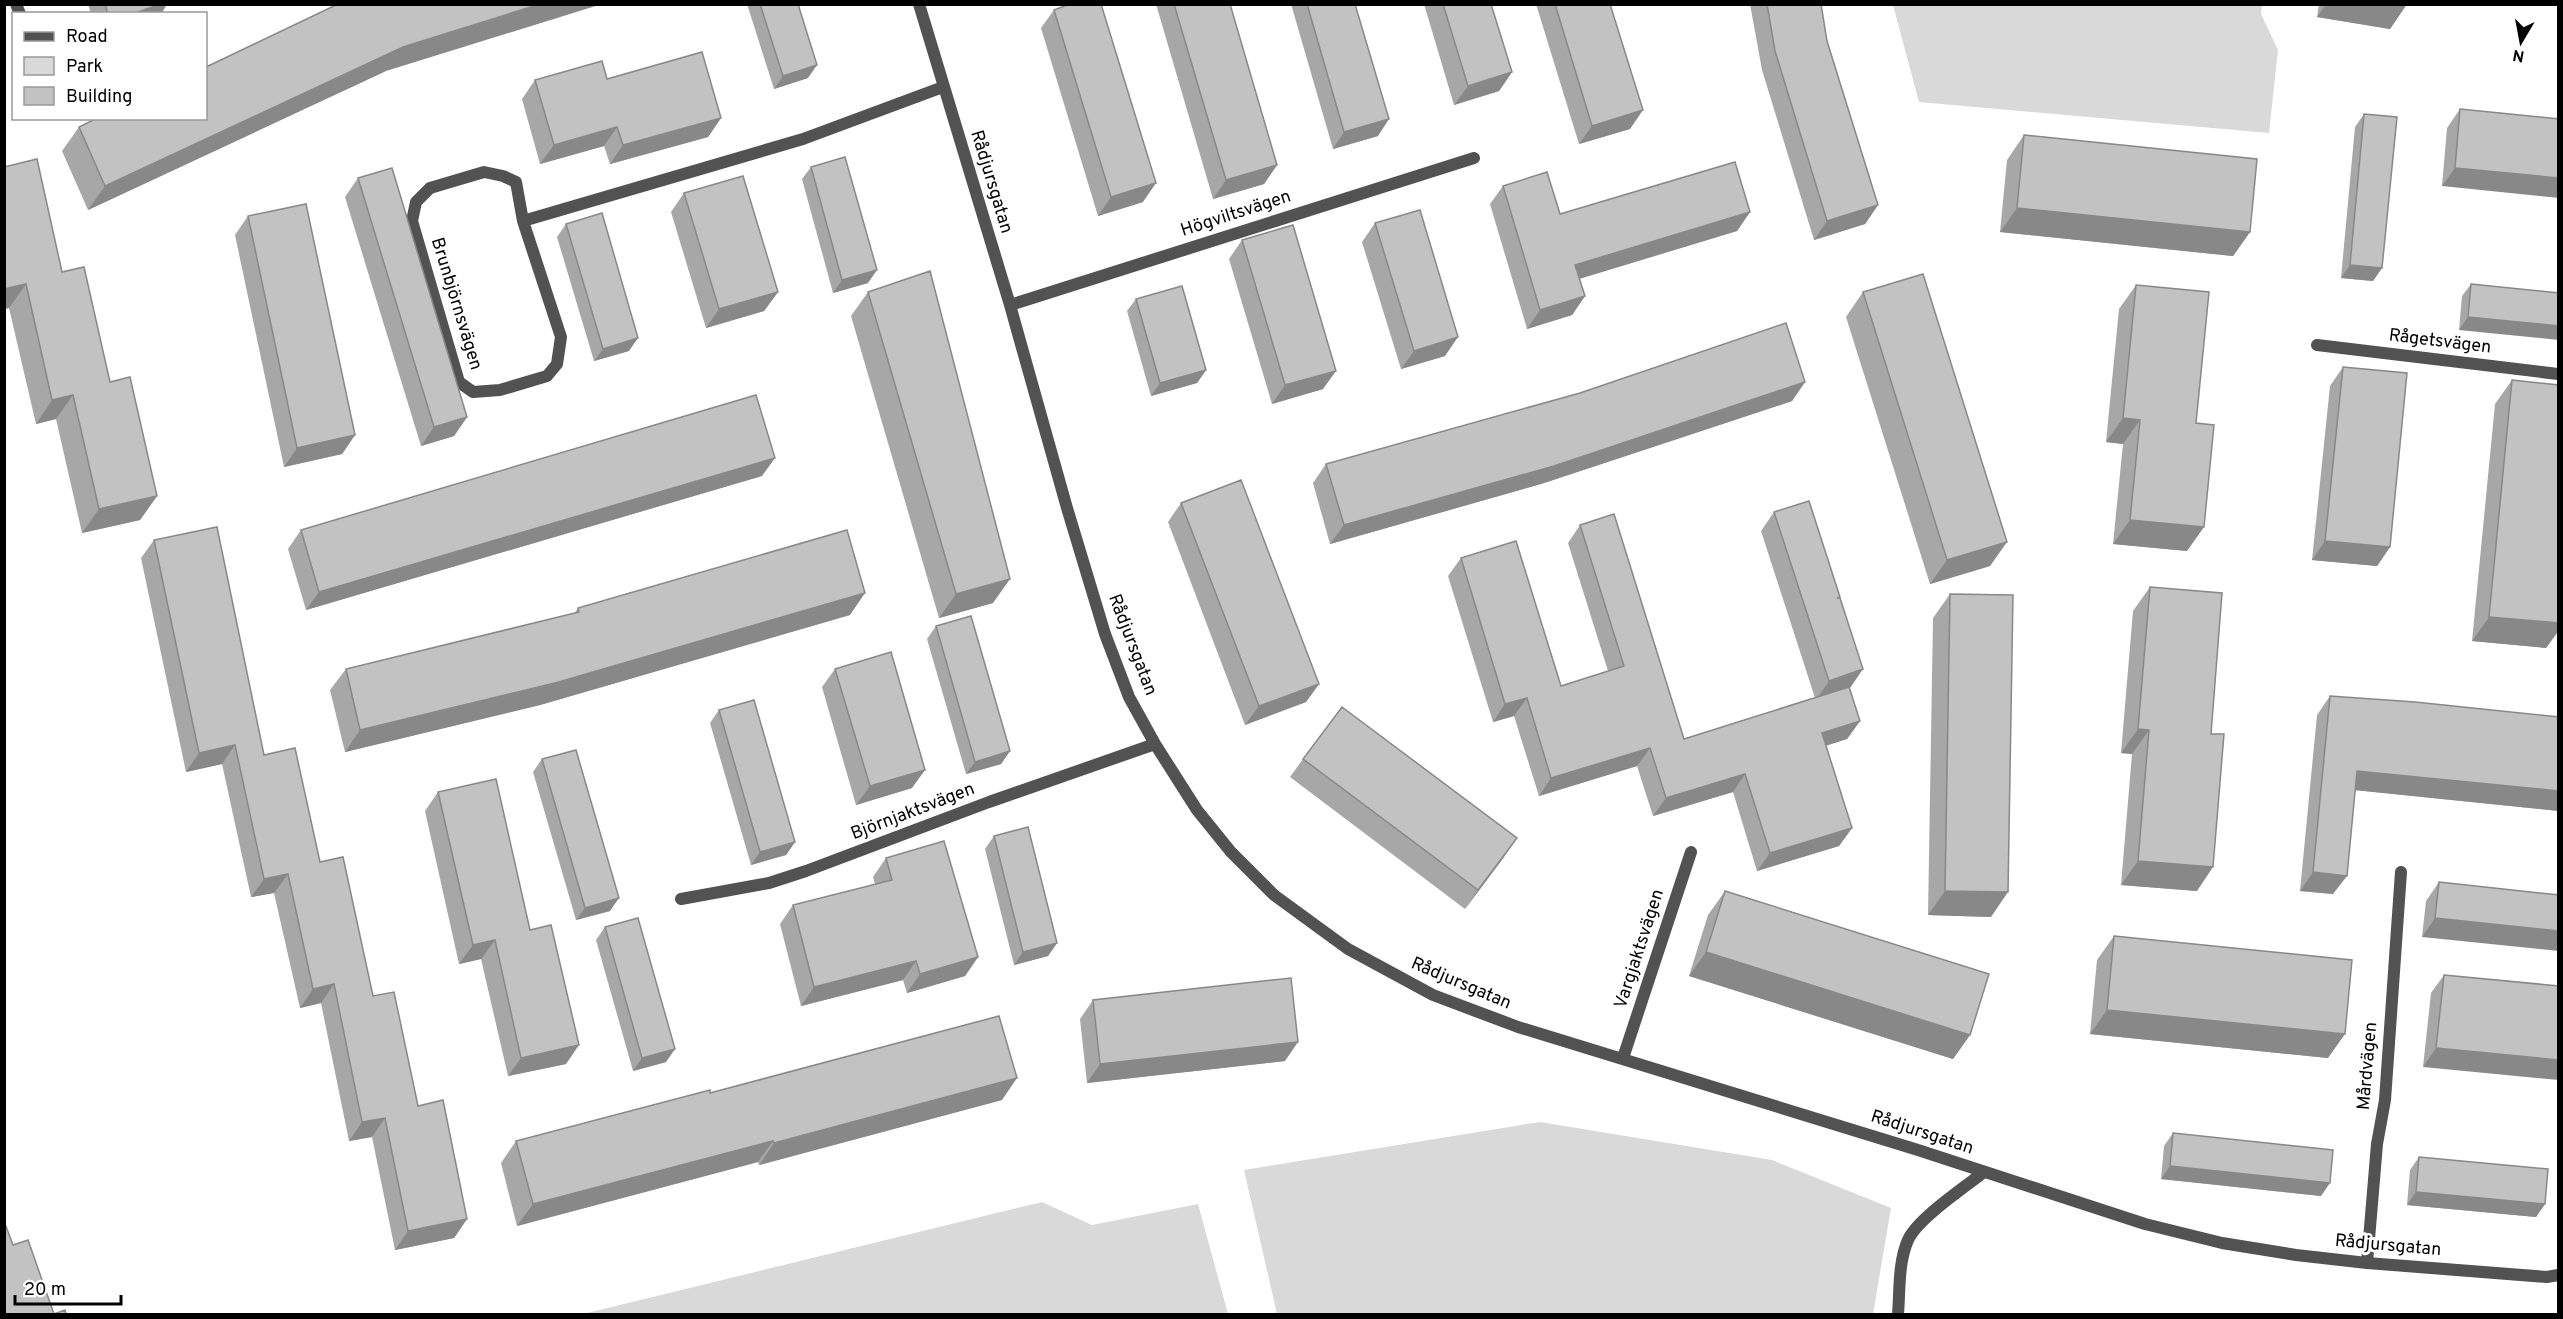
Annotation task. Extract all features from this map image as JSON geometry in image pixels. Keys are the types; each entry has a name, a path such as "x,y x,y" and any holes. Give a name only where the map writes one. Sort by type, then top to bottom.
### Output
{"street":[{"name":"Rådjursgatan","path":"919,4 1010,305 1067,508 1106,634 1130,697 1155,744 1197,810 1231,852 1274,895 1348,949 1433,995 1518,1027 1623,1058 2145,1224 2222,1243 2296,1255 2547,1277 2559,1275"},
{"path":"523,221 803,139 943,87"},
{"name":"Högviltsvägen","path":"1010,305 1474,158"},
{"name":"Brunbjörnsvägen","path":"484,172 516,182 523,221 561,337 556,364 547,376 500,390 473,392 459,382 412,221 416,202 430,188 484,172"},
{"name":"Rågetsvägen","path":"2317,345 2559,375"},
{"name":"Björnjaktsvägen","path":"681,899 769,883 806,871 989,802 1155,744"},
{"name":"Vargjaktsvägen","path":"1623,1058 1691,852"},
{"name":"Mårdvägen","path":"2367,1263 2377,1144 2385,1100 2401,872"},
{"path":"1898,1314 1900,1275 1908,1239 1929,1215 1984,1172"}],"green space":[{"path":"1893,5 2262,5 2261,14 2278,50 2269,133 1919,102"},
{"path":"1540,1122 1772,1160 1891,1208 1873,1314 1277,1314 1244,1170"},
{"path":"1042,1202 1092,1225 1198,1204 1228,1314 583,1314"}],"building":[{"path":"105,4 161,4 138,12 107,12"},
{"path":"338,4 540,4 403,47 105,186 79,127 93,120 207,120 207,67"},
{"path":"760,4 798,4 817,65 783,76"},
{"path":"1070,4 1101,4 1156,183 1111,197 1054,10"},
{"path":"1174,4 1230,4 1277,165 1226,180"},
{"path":"1307,4 1355,4 1389,119 1344,132"},
{"path":"1443,4 1491,4 1512,72 1468,86"},
{"path":"1555,4 1610,4 1643,110 1592,126"},
{"path":"1767,4 1821,4 1827,41 1878,205 1827,221 1775,51"},
{"path":"702,52 721,118 623,145 617,127 554,145 535,80 602,61 607,79"},
{"path":"2460,109 2559,119 2559,178 2455,168"},
{"path":"2364,114 2397,117 2382,268 2350,265"},
{"path":"2024,135 2257,159 2250,232 2017,208"},
{"path":"845,157 877,270 842,280 811,167"},
{"path":"37,159 62,272 84,267 110,382 130,377 157,496 99,509 73,395 52,400 26,284 4,289 4,167"},
{"path":"1735,162 1750,212 1575,265 1585,296 1540,310 1503,186 1547,172 1560,214"},
{"path":"392,168 467,417 434,427 358,178"},
{"path":"743,176 778,292 719,309 684,193"},
{"path":"306,204 355,435 297,448 248,216"},
{"path":"1420,210 1458,337 1414,351 1375,223"},
{"path":"602,213 638,338 603,349 566,224"},
{"path":"1293,225 1336,371 1285,385 1242,240"},
{"path":"930,271 1010,579 956,594 868,292"},
{"path":"1923,274 2007,542 1947,560 1863,292"},
{"path":"2471,284 2559,293 2559,326 2468,317"},
{"path":"2136,285 2209,292 2196,423 2214,425 2204,527 2130,520 2140,420 2123,418"},
{"path":"1182,286 1206,370 1160,383 1136,299"},
{"path":"1786,323 1805,382 1554,466 1344,525 1326,464 1580,393"},
{"path":"2343,367 2407,373 2390,547 2325,541"},
{"path":"2512,380 2559,385 2559,623 2489,617"},
{"path":"756,395 775,458 319,592 301,530"},
{"path":"1241,480 1319,684 1259,706 1181,503"},
{"path":"1809,501 1840,597 1837,598 1840,598 1863,669 1829,681 1774,512"},
{"path":"1614,514 1684,739 1849,687 1860,721 1822,733 1852,828 1770,853 1745,774 1666,798 1650,748 1551,778 1527,698 1505,704 1461,558 1516,541 1561,686 1624,666 1580,525"},
{"path":"217,527 264,755 295,748 320,862 343,857 373,996 394,992 418,1106 443,1100 467,1219 408,1231 385,1118 362,1122 334,984 313,989 288,874 264,879 235,745 199,753 154,540"},
{"path":"847,530 865,593 555,683 360,730 346,669 579,612 578,608"},
{"path":"2150,587 2222,593 2211,734 2224,734 2213,867 2138,861 2149,730 2138,729"},
{"path":"1950,594 2013,595 2008,892 1945,891"},
{"path":"971,616 1010,751 975,762 936,626"},
{"path":"891,652 925,770 870,786 835,669"},
{"path":"2330,696 2559,717 2559,791 2357,771 2347,876 2313,872"},
{"path":"754,700 795,842 760,852 719,710"},
{"path":"1342,707 1517,838 1478,890 1303,759"},
{"path":"576,750 619,898 585,908 542,759"},
{"path":"496,779 530,930 551,925 579,1045 521,1058 495,940 473,945 438,792"},
{"path":"1028,827 1057,943 1023,952 994,836"},
{"path":"944,841 978,957 920,974 916,961 814,987 793,905 892,880 886,858"},
{"path":"2439,882 2559,895 2559,931 2435,918"},
{"path":"1725,891 1989,974 1970,1035 1706,952"},
{"path":"638,918 675,1049 642,1058 605,927"},
{"path":"2114,936 2352,960 2345,1034 2107,1010"},
{"path":"2444,975 2559,986 2559,1060 2436,1048"},
{"path":"1291,978 1298,1042 1100,1064 1093,1000"},
{"path":"999,1016 1017,1078 533,1204 516,1141 710,1090 710,1093"},
{"path":"2173,1133 2333,1150 2330,1183 2170,1166"},
{"path":"2419,1157 2548,1169 2545,1204 2416,1192"},
{"path":"4,1221 13,1245 28,1240 54,1314 4,1314"},
{"path":"65,1310 66,1314 54,1314"}]}
